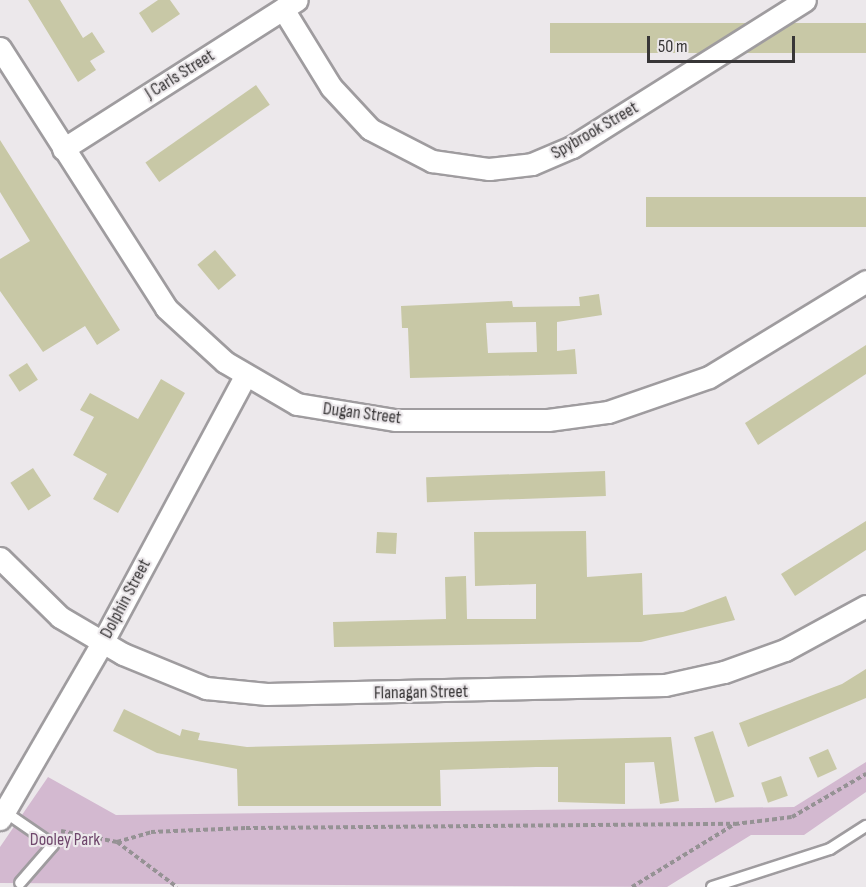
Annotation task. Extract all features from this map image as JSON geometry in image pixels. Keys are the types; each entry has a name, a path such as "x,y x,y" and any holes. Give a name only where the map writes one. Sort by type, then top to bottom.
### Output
{"street":[{"name":"Spybrook Street","path":"290,5 331,87 370,129 432,161 489,169 532,164 572,147 805,0"},
{"name":"J Carls Street","path":"63,149 290,5"},
{"name":"Dugan Street","path":"0,48 166,308 245,376 297,404 344,415 461,421 576,417 679,391 866,281"},
{"name":"Dolphin Street","path":"3,815 102,643 245,376"},
{"name":"Flanagan Street","path":"0,558 37,598 102,643 174,678 232,692 635,688 693,680 752,663 866,606"}],"lane":[{"path":"3,815 53,845 20,883"},
{"path":"712,887 830,849 866,826"}],"path":[{"path":"52,826 73,836 117,842 151,832 246,828 735,824 792,817 866,774"},
{"path":"632,887 735,824"},
{"path":"117,842 177,887"}],"green space":[{"name":"Dooley Park","path":"866,762 866,792 804,835 751,835 667,887 0,883 0,847 48,777 116,815 794,807"}],"building":[{"path":"28,0 60,0 83,38 92,32 105,52 90,61 96,70 78,82"},
{"path":"158,0 170,0 180,14 152,33 139,13"},
{"path":"550,23 866,23 866,53 550,53"},
{"path":"256,85 270,105 159,182 145,162"},
{"path":"0,140 120,330 97,345 85,326 43,352 0,291 0,259 30,241 0,192"},
{"path":"646,197 866,197 866,227 646,227"},
{"path":"215,250 236,275 219,290 197,265"},
{"path":"599,294 602,315 557,322 557,351 575,349 577,374 410,378 408,328 402,328 401,306 512,301 513,307 580,306 579,297","holes":["536,322 537,352 488,353 486,323"]},
{"path":"866,345 866,374 758,445 745,423"},
{"path":"27,363 38,380 19,392 9,375"},
{"path":"161,379 185,393 118,513 93,499 107,474 73,455 94,417 80,410 90,393 138,419"},
{"path":"33,468 51,496 28,510 10,483"},
{"path":"605,471 606,496 427,502 426,477"},
{"path":"866,521 866,550 795,596 781,574"},
{"path":"586,531 587,577 642,573 643,615 683,612 726,596 735,620 641,642 334,647 333,622 446,619 445,577 466,576 467,619 536,619 536,584 475,586 474,532"},
{"path":"377,532 397,533 396,554 376,553"},
{"path":"866,669 866,698 748,747 739,723 842,684"},
{"path":"124,709 180,736 182,729 200,733 198,740 247,747 671,737 679,801 660,804 654,762 625,763 625,804 558,802 558,767 536,767 440,770 441,806 238,806 237,769 157,753 113,731"},
{"path":"713,731 734,797 715,803 694,737"},
{"path":"828,749 837,769 818,778 809,758"},
{"path":"781,776 788,796 768,803 761,783"}]}
